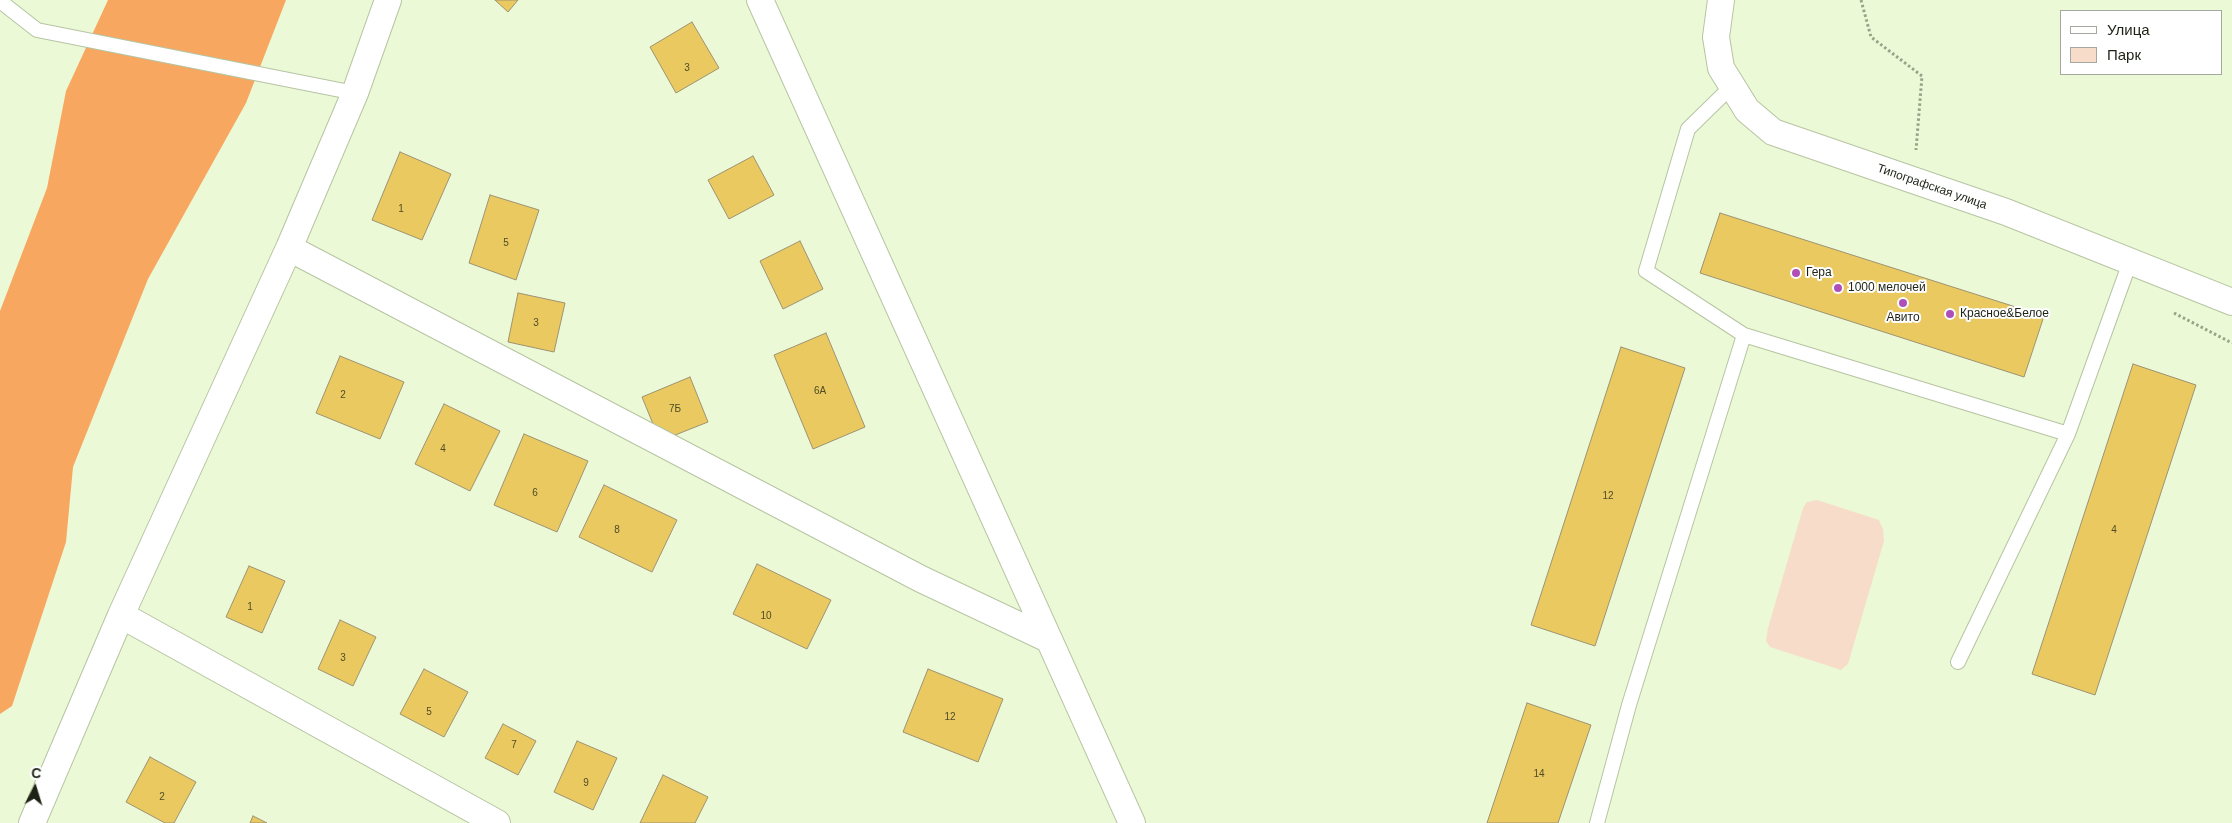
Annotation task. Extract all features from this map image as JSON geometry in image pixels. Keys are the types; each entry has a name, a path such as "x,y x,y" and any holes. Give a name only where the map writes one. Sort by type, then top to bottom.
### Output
{"street":[{"path":"32,823 121,615 289,248 355,93 388,0"},
{"path":"760,0 1132,823"},
{"name":"Типографская улица","path":"1721,0 1716,37 1721,68 1747,110 1773,132 2006,212 2232,302"},
{"path":"289,248 921,578 1048,639"},
{"path":"121,615 497,823"}],"lane":[{"path":"2,5 37,30 355,93"},
{"path":"1731,87 1688,128 1646,271 1744,335 2068,434"},
{"path":"1958,662 2068,434 2130,262"},
{"path":"1597,823 1629,704 1744,335"}],"path":[{"path":"1861,0 1871,37 1922,76 1916,156"}],"green space":[{"path":"1817,500 1879,520 1883,529 1884,541 1848,664 1841,670 1770,647 1766,641 1768,628 1803,508 1807,502"}],"shaded area":[{"path":"108,0 286,0 246,103 148,279 73,467 66,542 12,706 0,714 0,311 47,188 66,91"}],"building":[{"path":"495,0 518,0 508,12"},
{"path":"692,22 719,68 676,93 650,47"},
{"path":"400,152 451,174 422,240 372,220"},
{"path":"753,156 774,195 729,219 708,180"},
{"path":"490,195 539,210 516,280 469,263"},
{"path":"1720,213 2044,316 2024,377 1700,273"},
{"path":"800,241 823,289 783,309 760,261"},
{"path":"518,293 565,303 554,352 508,342"},
{"path":"826,333 865,427 813,449 774,355"},
{"path":"1621,347 1685,368 1595,646 1531,625"},
{"path":"340,356 404,382 380,439 316,413"},
{"path":"2133,364 2196,385 2095,695 2032,674"},
{"path":"690,377 708,422 660,441 642,397"},
{"path":"444,404 500,431 470,491 415,464"},
{"path":"524,434 588,461 557,532 494,505"},
{"path":"604,485 677,520 652,572 579,537"},
{"path":"757,564 831,600 807,649 733,614"},
{"path":"249,566 285,581 262,633 226,617"},
{"path":"340,620 376,637 353,686 318,669"},
{"path":"424,669 468,692 444,737 400,714"},
{"path":"928,669 1003,699 978,762 903,732"},
{"path":"1527,703 1591,725 1558,823 1487,823"},
{"path":"503,724 536,741 518,775 485,758"},
{"path":"577,741 617,758 593,810 554,792"},
{"path":"150,757 196,782 174,823 165,823 126,802"},
{"path":"663,775 708,797 695,823 640,823"},
{"path":"253,816 267,823 250,823"}],"place":[{"name":"Гера","path":"1796,273"},
{"name":"1000 мелочей","path":"1838,288"},
{"name":"Авито","path":"1903,303"},
{"name":"Красное&Белое","path":"1950,314"}]}
